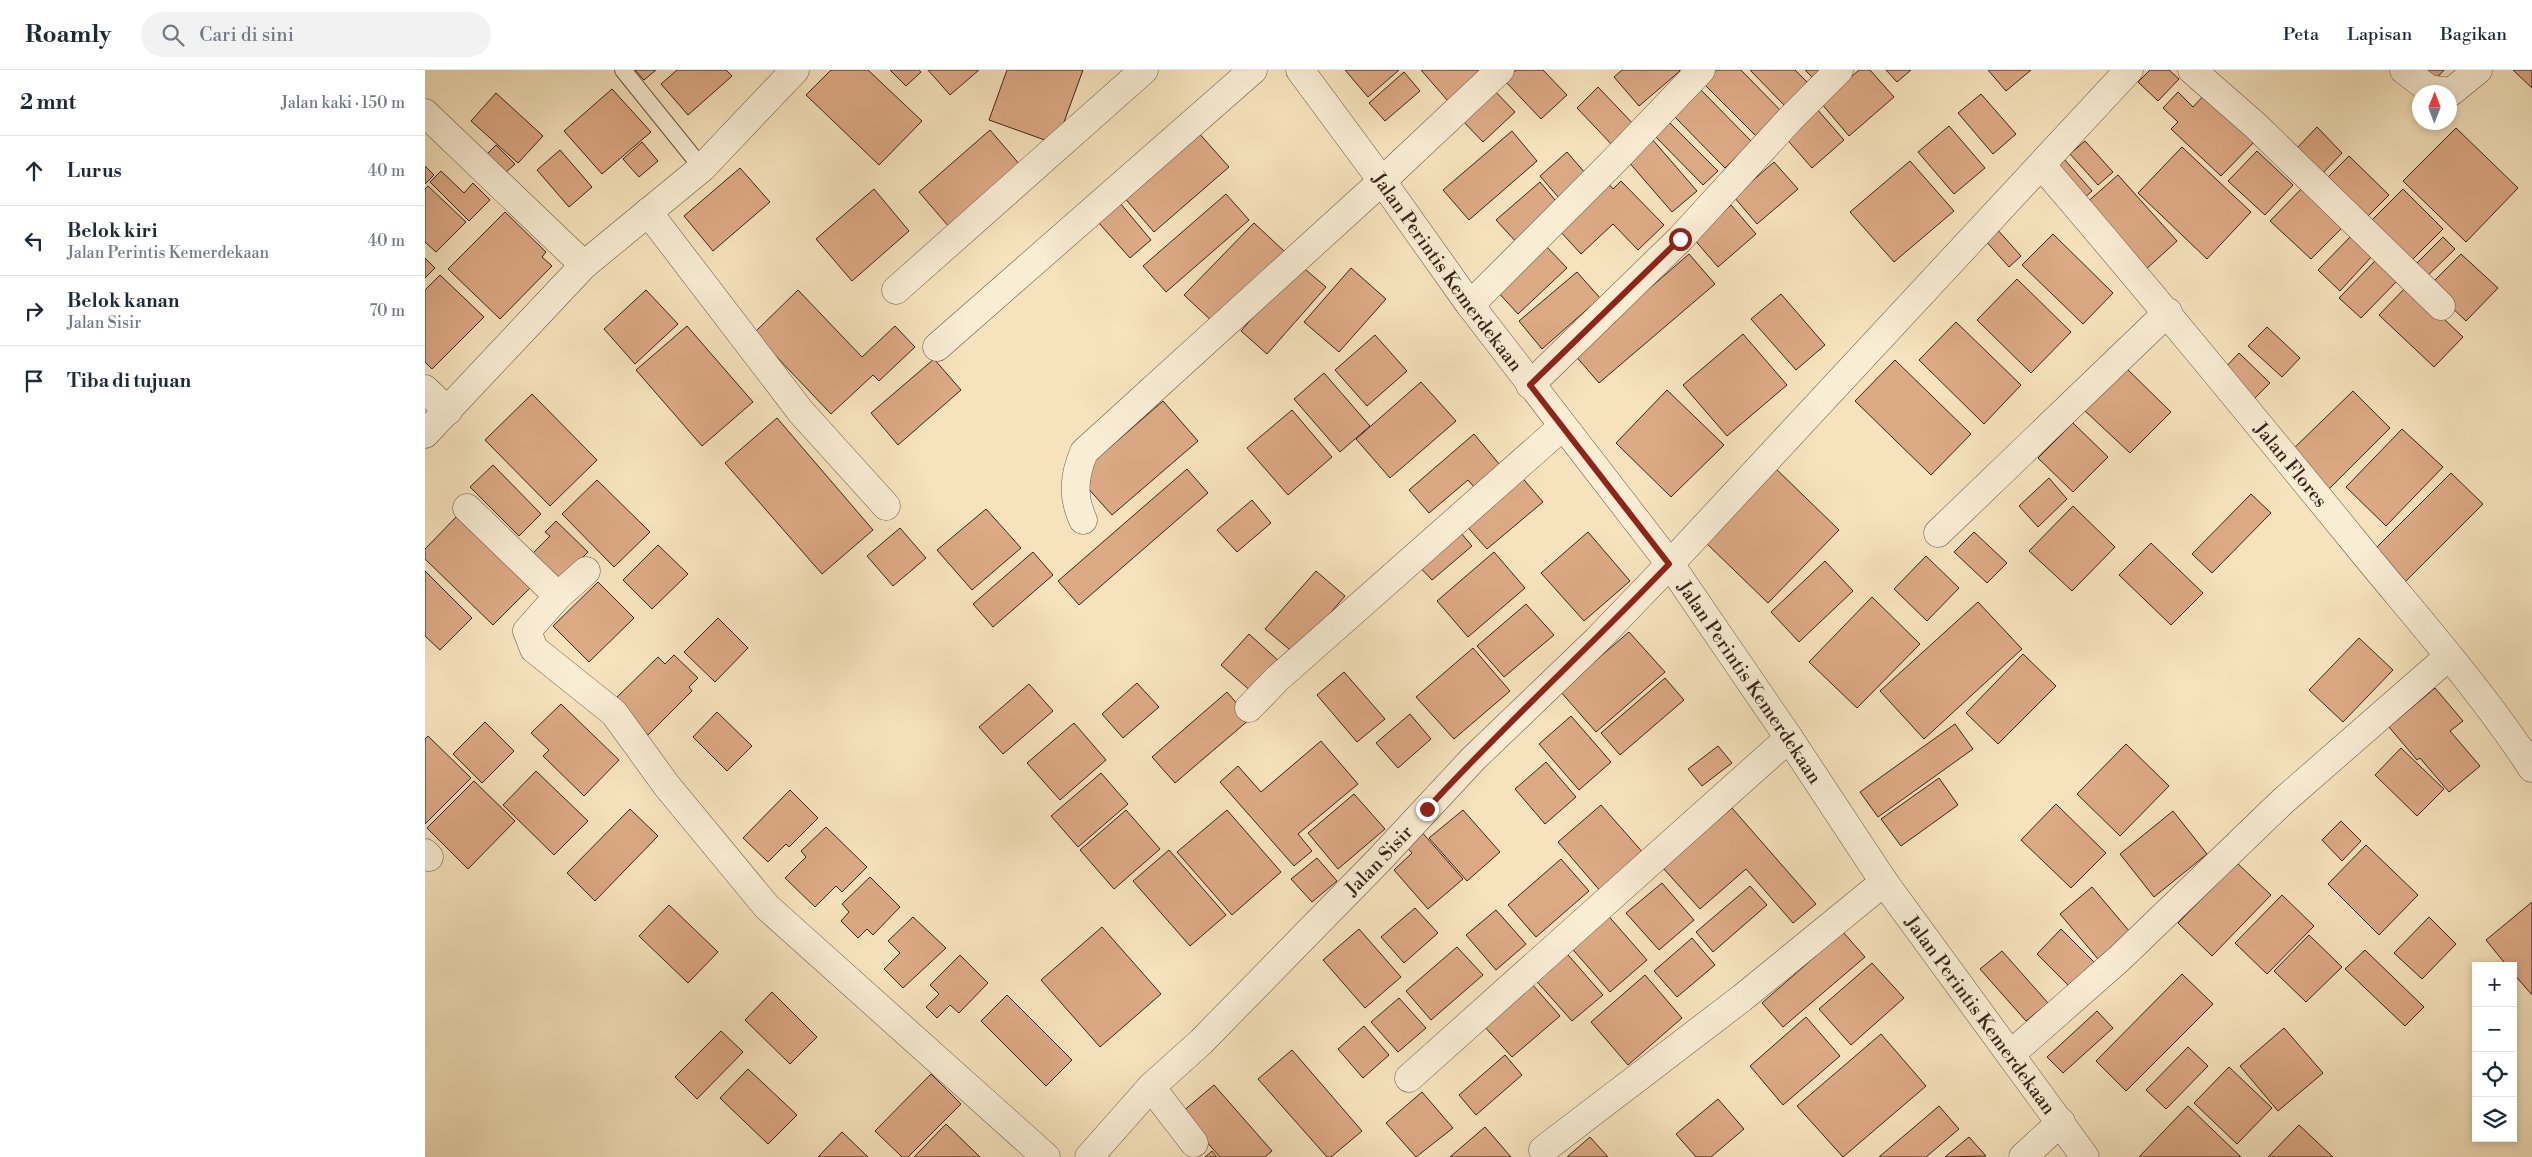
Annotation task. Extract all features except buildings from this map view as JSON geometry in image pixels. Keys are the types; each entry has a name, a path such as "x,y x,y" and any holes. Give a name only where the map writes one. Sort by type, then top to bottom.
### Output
{"street":[{"path":"425,434 584,265 702,168 795,70"},
{"path":"896,290 1144,70"},
{"path":"937,347 1253,70"},
{"name":"Jalan Perintis Kemerdekaan","path":"1300,70 1470,305 1669,564 1789,738 1884,882 2085,1157"},
{"path":"1083,520 1076,505 1075,489 1076,470 1084,452 1382,181 1500,70"},
{"path":"1470,305 1613,163 1701,70"},
{"path":"1530,385 1680,239 1791,118 1839,70"},
{"name":"Jalan Sisir","path":"1099,1153 1151,1087 1201,1042 1361,879 1473,759 1597,640 2042,166 2129,70"},
{"path":"2192,70 2256,126 2441,306"},
{"path":"2404,70 2429,89 2451,92 2478,70"},
{"path":"425,113 584,265"},
{"name":"Jalan Flores","path":"2042,166 2168,312 2448,657 2512,738 2532,768"},
{"path":"648,212 801,412 886,506"},
{"path":"1938,533 2168,312"},
{"path":"425,389 448,411"},
{"path":"1249,708 1277,679 1563,426"},
{"path":"467,508 558,596"},
{"path":"586,571 558,596 527,631 534,649 614,713 667,786 767,907 1046,1157"},
{"path":"2011,1054 2120,958 2283,801 2448,657"},
{"path":"1409,1078 1789,738"},
{"path":"1543,1150 1734,1004 1884,882"},
{"path":"1151,1087 1194,1142"},
{"path":"2023,1157 2061,1122"}],"lane":[{"path":"623,70 702,168"}],"route":[{"path":"1427,809 1473,759 1597,640 1669,564 1530,385 1680,239"}]}
